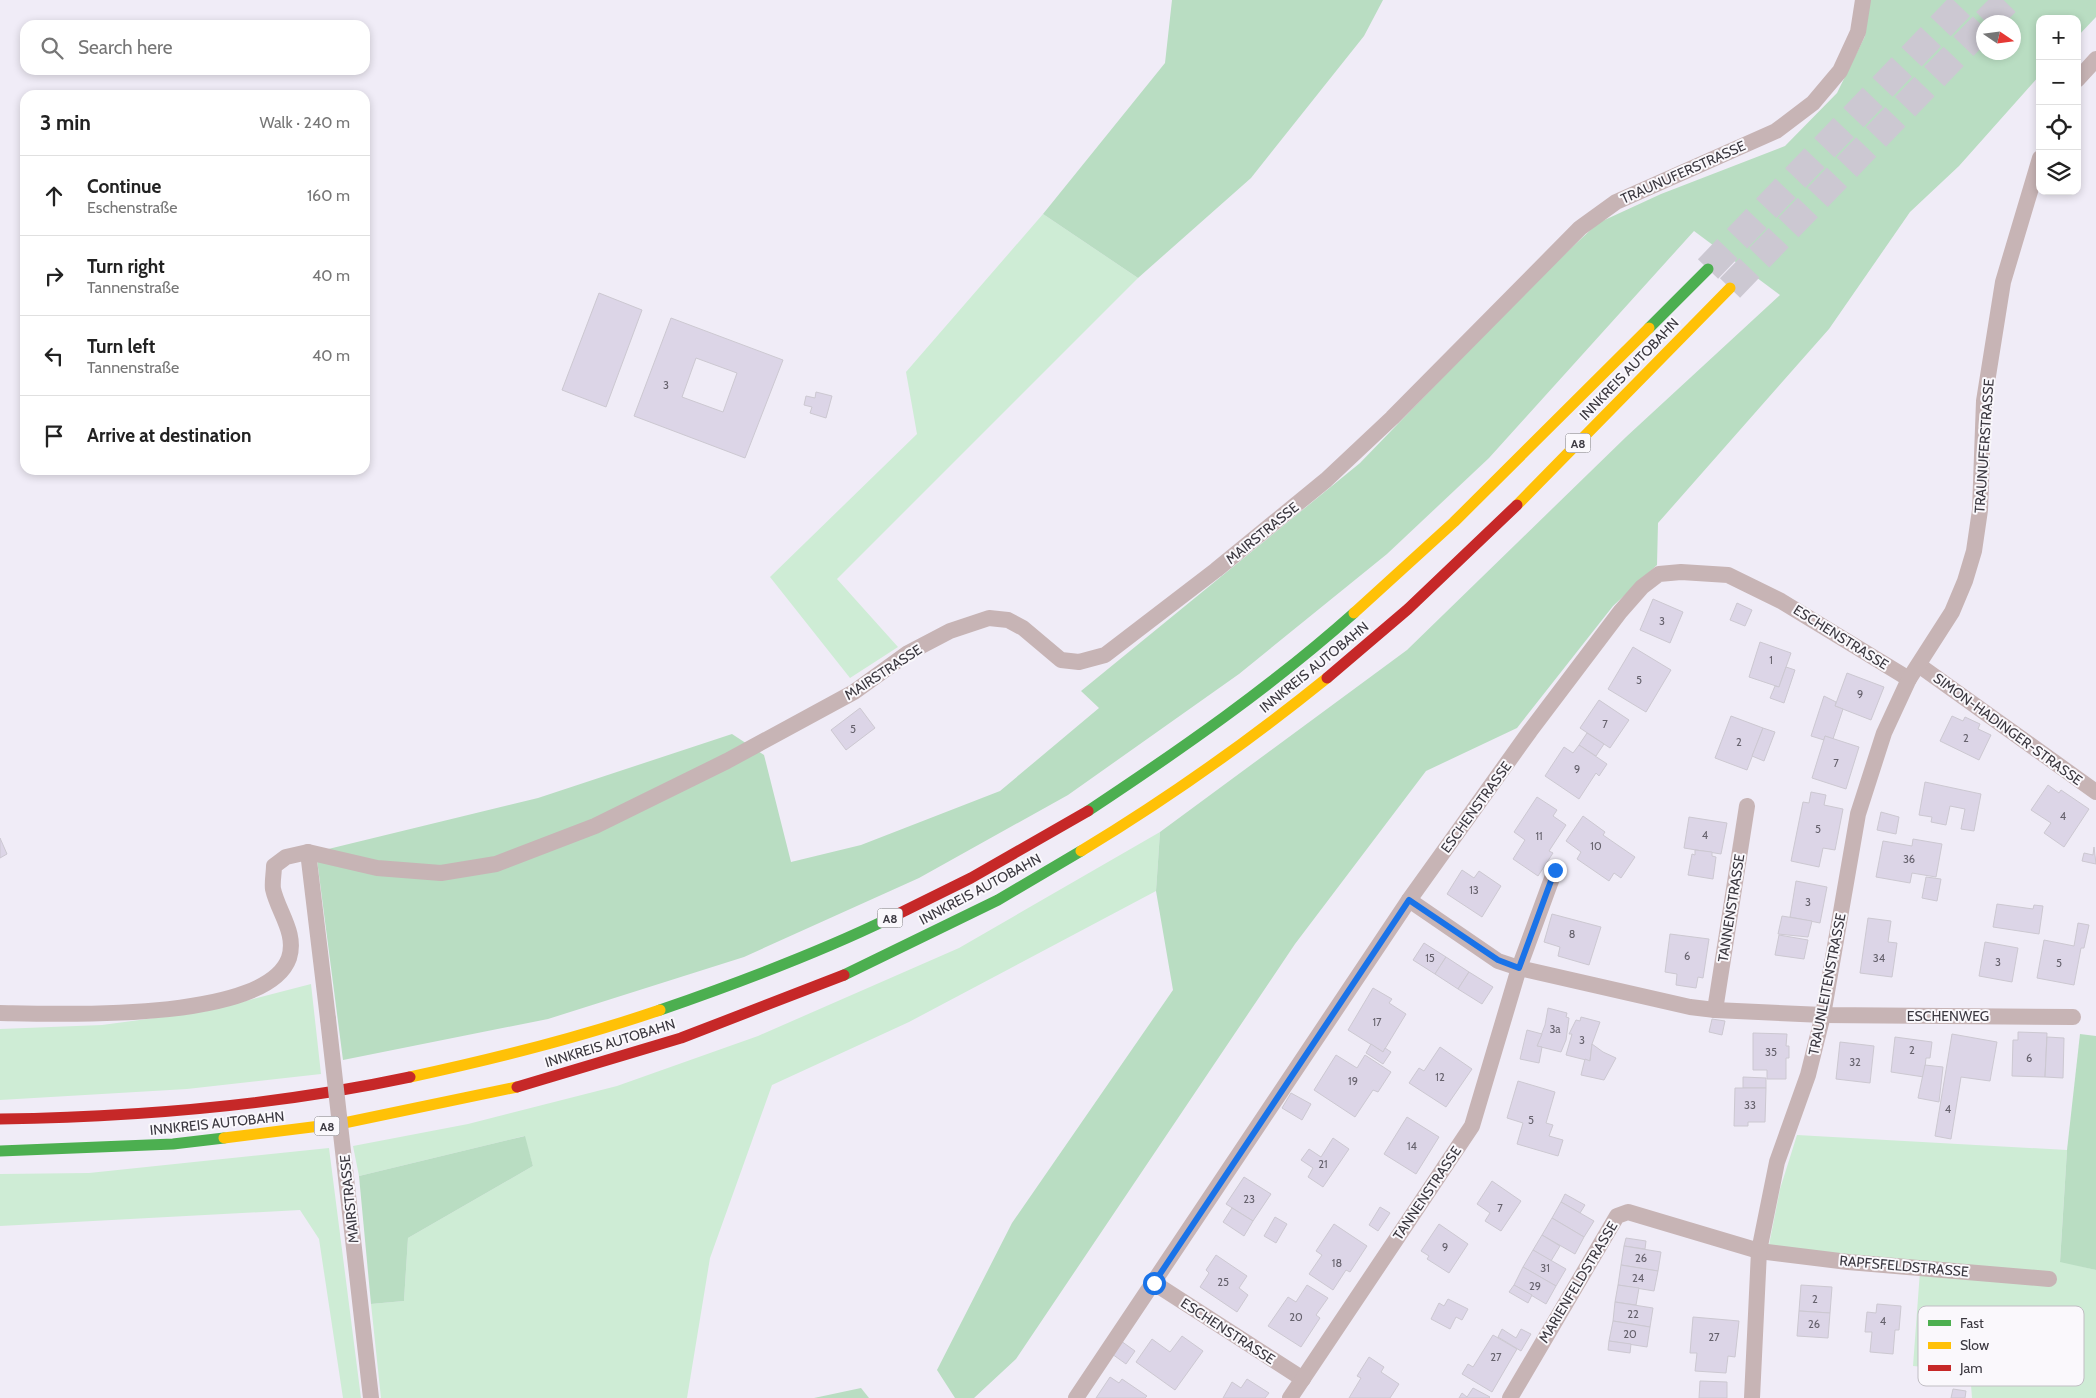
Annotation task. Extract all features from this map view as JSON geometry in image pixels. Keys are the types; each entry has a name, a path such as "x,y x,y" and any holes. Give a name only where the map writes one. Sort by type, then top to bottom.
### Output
{"highway":[{"name":"INNKREIS AUTOBAHN","path":"0,1119 135,1115 216,1108 362,1088 450,1070 594,1032 667,1009 755,977 900,913 994,865 1086,812 1211,727 1289,668 1414,559 1708,269"},
{"name":"INNKREIS AUTOBAHN","path":"0,1151 106,1148 261,1135 351,1122 504,1090 602,1063 717,1025 816,986 918,940 986,905 1084,849 1213,765 1283,713 1424,595 1730,288"}],"street":[{"name":"TRAUNUFERSTRASSE","path":"1392,418 1580,228 1616,202 1776,131 1813,103 1840,71 1858,32 1864,0"},
{"path":"2081,76 2096,59"},
{"name":"TRAUNUFERSTRASSE","path":"1920,666 1952,612 1965,581 1974,551 1980,510 1984,401 2003,282 2036,171"},
{"name":"MAIRSTRASSE","path":"0,1013 79,1014 154,1012 223,1001 260,985 279,972 289,958 290,942 286,921 273,889 274,866 286,857 308,852 378,868 441,873 496,864 595,826 727,761 854,692 908,653 950,631 989,618 1008,620 1023,628 1061,660 1079,662 1105,655 1216,570 1312,492 1392,418"},
{"name":"ESCHENSTRASSE","path":"1076,1398 1409,900 1530,731 1620,612 1642,587 1659,574 1681,572 1728,576 1781,600 1909,679"},
{"name":"TRAUNLEITENSTRASSE","path":"1752,1398 1759,1251 1777,1162 1808,1075 1823,1015 1858,814 1884,733 1909,679 1920,666"},
{"name":"SIMON-HADINGER-STRASSE","path":"1920,666 2096,792"},
{"name":"TANNENSTRASSE","path":"1715,1010 1748,806"},
{"name":"MAIRSTRASSE","path":"308,852 371,1398"},
{"name":"TANNENSTRASSE","path":"1290,1398 1472,1126 1519,968 1555,870"},
{"path":"1409,900 1498,960 1519,968 1690,1008 1823,1015"},
{"name":"ESCHENWEG","path":"1823,1015 2073,1016"},
{"name":"MARIENFELDSTRASSE","path":"1510,1398 1617,1216 1628,1212 1759,1251"},
{"name":"RAPFSFELDSTRASSE","path":"1759,1251 1848,1262 2049,1278"},
{"name":"ESCHENSTRASSE","path":"1154,1283 1303,1379"}],"green space":[{"path":"1172,0 1383,0 1364,36 1251,178 1138,278 1043,214 1165,63"},
{"path":"1870,0 2096,0 2096,17 2081,33 2081,15 2036,15 2036,79 1959,166 1910,212 1829,329 1658,523 1657,565 1613,606 1517,728 1426,771 1295,944 1016,1359 974,1398 955,1398 937,1370 1012,1223 1173,990 1156,891 1160,832 1407,650 1626,437 1780,295 1694,231 1489,458 1387,554 1239,674 1068,795 919,878 744,957 548,1019 343,1060 316,852 538,798 732,734 764,755 791,862 861,845 1000,791 1099,708 1081,691 1360,463 1539,278 1598,223 1661,194 1785,146 1837,93 1865,36"},
{"path":"1043,214 1138,278 837,579 898,647 850,678 770,577 917,434 906,372"},
{"path":"1160,832 1156,891 909,1022 772,1085 710,1258 687,1398 381,1398 371,1304 404,1301 408,1238 533,1166 524,1136 359,1176 353,1146 468,1124 617,1086 758,1036 959,948"},
{"path":"311,984 321,1074 187,1089 0,1100 0,1029 102,1025 207,1011"},
{"path":"2080,1034 2096,1036 2096,1270 2060,1262 2067,1150"},
{"path":"1797,1135 2067,1150 2060,1261 2096,1270 2096,1398 1972,1398 1971,1386 2084,1386 2084,1306 1918,1306 1918,1366 1913,1366 1920,1271 1768,1250 1780,1189"},
{"path":"525,1136 533,1166 408,1238 404,1301 371,1304 359,1176"},
{"path":"329,1148 361,1398 343,1398 319,1239 300,1210 0,1226 0,1174 89,1173"},
{"path":"861,1388 869,1398 814,1398"}],"building":[{"path":"599,293 642,310 606,407 562,390"},
{"path":"671,318 783,360 745,458 634,416","holes":["696,358 737,373 723,412 682,397"]},
{"path":"816,392 832,396 826,418 810,413 812,407 804,405 806,396 815,398"},
{"path":"1653,599 1683,612 1670,643 1640,630"},
{"path":"1737,603 1752,610 1745,626 1730,620"},
{"path":"1760,642 1791,653 1779,687 1749,677"},
{"path":"1633,647 1671,670 1646,712 1608,689"},
{"path":"1786,667 1795,670 1784,703 1770,698 1775,686 1779,687"},
{"path":"1847,673 1884,687 1871,720 1835,706"},
{"path":"1824,696 1836,702 1835,706 1843,709 1833,739 1825,736 1824,740 1811,736"},
{"path":"1599,700 1629,720 1610,748 1580,728"},
{"path":"860,708 875,728 846,750 831,730"},
{"path":"1731,716 1763,728 1747,770 1715,758"},
{"path":"1952,716 1963,721 1965,717 1980,724 1978,729 1991,735 1979,760 1940,741"},
{"path":"1763,728 1775,732 1764,761 1752,756"},
{"path":"1587,733 1604,744 1596,756 1579,745"},
{"path":"1825,736 1859,747 1846,789 1812,778"},
{"path":"1579,745 1607,764 1599,776 1596,773 1579,799 1545,776 1564,747 1573,753"},
{"path":"1925,782 1981,794 1974,831 1961,829 1965,809 1950,806 1946,825 1931,822 1932,817 1919,815"},
{"path":"2048,785 2059,793 2061,790 2089,809 2064,847 2044,833 2051,823 2031,810"},
{"path":"1811,792 1826,795 1824,805 1843,809 1835,850 1823,848 1819,867 1791,861 1803,802 1809,803"},
{"path":"1537,797 1557,810 1553,816 1566,825 1549,851 1553,853 1538,876 1513,859 1525,840 1514,832"},
{"path":"1881,812 1899,817 1896,834 1877,830"},
{"path":"1583,816 1605,832 1603,835 1635,857 1621,878 1614,873 1609,881 1577,859 1581,852 1566,841"},
{"path":"1689,817 1727,823 1721,854 1684,848"},
{"path":"0,838 7,854 0,858"},
{"path":"1913,839 1942,844 1936,877 1912,873 1910,883 1876,877 1883,841 1912,846"},
{"path":"2094,847 2096,864 2082,861 2084,853 2093,855"},
{"path":"1695,850 1712,852 1712,856 1716,857 1713,879 1688,875 1692,854 1695,855"},
{"path":"1462,870 1474,878 1479,871 1501,886 1482,917 1447,894"},
{"path":"1926,877 1941,879 1937,901 1922,898"},
{"path":"1796,881 1827,887 1820,923 1790,917"},
{"path":"1997,904 2033,909 2034,905 2043,906 2039,934 1993,927"},
{"path":"1552,914 1601,927 1589,965 1558,956 1560,947 1544,942"},
{"path":"1782,916 1812,921 1808,937 1778,934"},
{"path":"1868,918 1891,921 1888,942 1897,943 1892,977 1860,973"},
{"path":"2078,923 2089,925 2084,948 2081,948 2074,985 2037,978 2044,940 2074,946"},
{"path":"1670,934 1709,939 1703,978 1698,977 1696,988 1676,985 1677,974 1665,972"},
{"path":"1779,935 1808,940 1804,959 1775,955"},
{"path":"1985,942 2018,948 2012,982 1979,976"},
{"path":"1424,943 1446,957 1435,974 1413,960"},
{"path":"1446,957 1469,972 1458,989 1435,974"},
{"path":"1469,972 1493,987 1482,1004 1458,989"},
{"path":"1373,988 1392,999 1389,1003 1406,1014 1383,1052 1348,1030"},
{"path":"1548,1008 1567,1013 1566,1017 1569,1018 1566,1040 1561,1052 1537,1046 1545,1025"},
{"path":"1581,1017 1600,1022 1592,1044 1590,1061 1566,1055 1572,1034 1569,1034 1576,1020 1580,1021"},
{"path":"1712,1019 1725,1021 1722,1035 1709,1032"},
{"path":"1527,1030 1542,1034 1537,1046 1542,1047 1539,1063 1520,1059"},
{"path":"2018,1032 2047,1033 2045,1077 2012,1076 2013,1040 2018,1040"},
{"path":"1753,1033 1787,1034 1786,1046 1789,1046 1789,1058 1786,1058 1786,1079 1767,1079 1767,1070 1753,1070"},
{"path":"1952,1034 1997,1042 1990,1081 1961,1077 1951,1139 1935,1136"},
{"path":"1895,1037 1932,1042 1930,1058 1926,1058 1924,1077 1891,1072"},
{"path":"2047,1037 2064,1038 2063,1078 2045,1077"},
{"path":"1840,1042 1874,1046 1870,1083 1836,1079"},
{"path":"1371,1044 1383,1052 1385,1048 1391,1052 1383,1064 1366,1053"},
{"path":"1592,1044 1616,1058 1604,1080 1581,1075 1585,1059 1590,1061"},
{"path":"1440,1047 1472,1069 1446,1107 1409,1083 1419,1068 1424,1071"},
{"path":"1336,1055 1357,1068 1365,1055 1391,1072 1378,1092 1373,1090 1355,1117 1314,1090"},
{"path":"1925,1065 1943,1067 1939,1102 1918,1098"},
{"path":"1743,1077 1766,1078 1766,1088 1743,1088"},
{"path":"1518,1081 1555,1092 1546,1123 1553,1125 1549,1136 1563,1140 1558,1156 1517,1144 1523,1123 1507,1118"},
{"path":"1735,1088 1766,1088 1765,1122 1748,1122 1748,1126 1734,1126"},
{"path":"1291,1093 1311,1104 1302,1120 1282,1108"},
{"path":"1407,1117 1439,1137 1416,1174 1384,1154"},
{"path":"1333,1138 1349,1149 1323,1187 1308,1177 1313,1168 1301,1160 1309,1149 1321,1157"},
{"path":"1244,1177 1271,1194 1253,1221 1226,1204"},
{"path":"1492,1181 1521,1201 1501,1231 1485,1221 1490,1213 1477,1204"},
{"path":"1565,1194 1585,1205 1580,1213 1561,1202"},
{"path":"1561,1202 1594,1221 1584,1237 1552,1218"},
{"path":"1380,1207 1390,1213 1378,1231 1369,1225"},
{"path":"1232,1208 1253,1221 1244,1236 1223,1222"},
{"path":"1275,1217 1287,1224 1276,1243 1264,1236"},
{"path":"1552,1218 1584,1237 1575,1254 1542,1235"},
{"path":"1334,1224 1367,1246 1350,1272 1346,1270 1333,1290 1309,1274 1322,1255 1316,1251"},
{"path":"1439,1224 1468,1244 1449,1273 1427,1259 1429,1256 1421,1251"},
{"path":"1542,1235 1560,1246 1551,1261 1533,1250"},
{"path":"1626,1238 1646,1241 1645,1249 1624,1246"},
{"path":"1624,1246 1661,1252 1658,1271 1621,1265"},
{"path":"1533,1250 1566,1269 1556,1286 1523,1267"},
{"path":"1216,1255 1247,1276 1239,1288 1248,1295 1237,1312 1200,1287 1209,1273 1206,1270"},
{"path":"1621,1265 1658,1271 1654,1291 1618,1285"},
{"path":"1523,1267 1556,1286 1546,1304 1514,1285"},
{"path":"1307,1285 1328,1298 1316,1315 1320,1318 1301,1347 1268,1326 1288,1297 1296,1302"},
{"path":"1514,1285 1532,1295 1528,1303 1509,1292"},
{"path":"1618,1285 1639,1288 1636,1305 1615,1302"},
{"path":"1801,1285 1832,1287 1830,1313 1799,1311"},
{"path":"1448,1299 1468,1309 1462,1320 1456,1317 1450,1329 1431,1319 1439,1303 1444,1306"},
{"path":"1615,1302 1653,1308 1650,1327 1613,1321"},
{"path":"1877,1304 1901,1306 1899,1330 1895,1330 1893,1354 1870,1352 1872,1332 1865,1332 1867,1312 1876,1313"},
{"path":"1799,1311 1830,1313 1828,1338 1797,1336"},
{"path":"1693,1317 1739,1321 1735,1357 1728,1356 1726,1373 1695,1371 1697,1353 1690,1353"},
{"path":"1613,1321 1650,1327 1647,1347 1609,1341"},
{"path":"1502,1329 1516,1338 1521,1329 1531,1334 1521,1351 1498,1337"},
{"path":"1493,1335 1517,1349 1492,1392 1462,1374 1468,1364 1473,1367"},
{"path":"1182,1336 1203,1351 1175,1390 1136,1362 1152,1339 1170,1352"},
{"path":"1121,1341 1135,1351 1126,1364 1112,1354"},
{"path":"1609,1341 1631,1344 1630,1353 1608,1350"},
{"path":"1369,1357 1384,1367 1381,1372 1399,1384 1390,1398 1349,1398 1361,1378 1357,1376"},
{"path":"1110,1377 1119,1383 1122,1379 1147,1396 1145,1398 1096,1398"},
{"path":"1247,1379 1269,1393 1265,1398 1223,1398 1232,1382 1241,1388"},
{"path":"1700,1381 1727,1382 1727,1398 1699,1398"},
{"path":"1473,1388 1490,1397 1459,1398 1462,1393 1467,1397"},
{"path":"1953,1389 1966,1391 1965,1398 1951,1398"}],"tunnel":[{"path":"1708,269 1966,0"},
{"path":"1993,15 2008,0"},
{"path":"1730,288 1976,33"}],"traffic: fast":[{"path":"1649,328 1708,269"},
{"path":"1088,811 1157,765 1258,692 1354,613"},
{"path":"844,975 998,900 1081,851"},
{"path":"660,1010 834,944 890,918"},
{"path":"0,1151 173,1144 224,1138"}],"traffic: slow":[{"path":"1517,505 1730,288"},
{"path":"1354,613 1454,522 1649,328"},
{"path":"1081,851 1207,769 1327,678"},
{"path":"410,1077 536,1047 660,1010"},
{"path":"224,1138 344,1123 517,1087"}],"traffic: jam":[{"path":"1327,678 1408,609 1517,505"},
{"path":"890,918 971,878 1088,811"},
{"path":"517,1087 681,1038 844,975"},
{"path":"0,1119 103,1116 257,1103 308,1096 410,1077"}],"route":[{"path":"1154,1283 1409,900 1498,960 1519,968 1555,870"}]}
